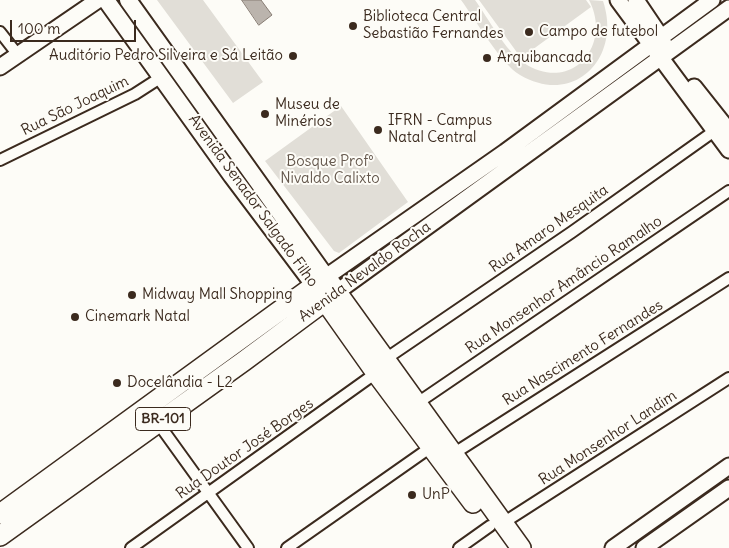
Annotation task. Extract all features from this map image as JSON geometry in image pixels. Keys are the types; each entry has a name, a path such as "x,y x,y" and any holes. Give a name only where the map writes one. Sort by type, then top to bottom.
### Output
{"highway":[{"name":"Avenida Senador Salgado Filho","path":"325,288 380,367 430,447 497,525 521,548"},
{"name":"Avenida Nevaldo Rocha","path":"0,536 158,423 325,288"},
{"name":"Avenida Nevaldo Rocha","path":"0,514 325,288"},
{"name":"Avenida Senador Salgado Filho","path":"380,367 416,404 452,454 497,525 506,548"}],"main road":[{"path":"0,67 98,0"},
{"name":"Avenida Senador Salgado Filho","path":"106,0 163,76 220,145 325,288"},
{"name":"Avenida Senador Salgado Filho","path":"128,0 220,145"},
{"path":"618,0 656,41"},
{"path":"636,0 664,55 724,127 729,150"},
{"name":"Avenida Nevaldo Rocha","path":"325,288 526,136 712,0"},
{"name":"Avenida Nevaldo Rocha","path":"325,288 664,55 729,8"},
{"path":"613,548 729,466"},
{"path":"644,548 729,488"}],"street":[{"path":"0,32 18,55"},
{"name":"Rua São Joaquim","path":"0,160 135,94 163,76"},
{"name":"Rua Amaro Mesquita","path":"380,367 724,127"},
{"name":"Rua Monsenhor Amâncio Ramalho","path":"416,404 729,191"},
{"name":"Rua Nascimento Fernandes","path":"452,454 729,278"},
{"name":"Rua Doutor José Borges","path":"131,548 380,367"},
{"name":"Rua Monsenhor Landim","path":"459,548 729,378"},
{"path":"158,423 248,548"},
{"path":"287,548 430,447"}],"green space":[{"path":"157,0 203,0 263,82 233,103"},
{"path":"461,0 475,0 517,58 541,71 557,73 572,69 583,60 591,48 596,34 595,17 589,0 603,1 607,22 606,41 600,57 589,71 575,80 559,85 540,83 520,75 505,61"},
{"name":"Campo de futebol","path":"479,0 586,0 591,7 521,58"},
{"name":"Bosque Profº Nivaldo Calixto","path":"341,106 408,202 339,253 334,251 265,161"}],"shaded area":[{"path":"242,0 261,0 272,15 259,25"}],"place":[{"name":"Biblioteca Central Sebastião Fernandes","path":"353,26"},
{"name":"Campo de futebol","path":"529,32"},
{"name":"Auditório Pedro Silveira e Sá Leitão","path":"293,56"},
{"name":"Arquibancada","path":"487,58"},
{"name":"Museu de Minérios","path":"265,114"},
{"name":"IFRN - Campus Natal Central","path":"378,130"},
{"name":"Midway Mall Shopping","path":"132,295"},
{"name":"Cinemark Natal","path":"75,317"},
{"name":"Docelândia - L2","path":"117,383"},
{"name":"UnP","path":"412,495"}]}
